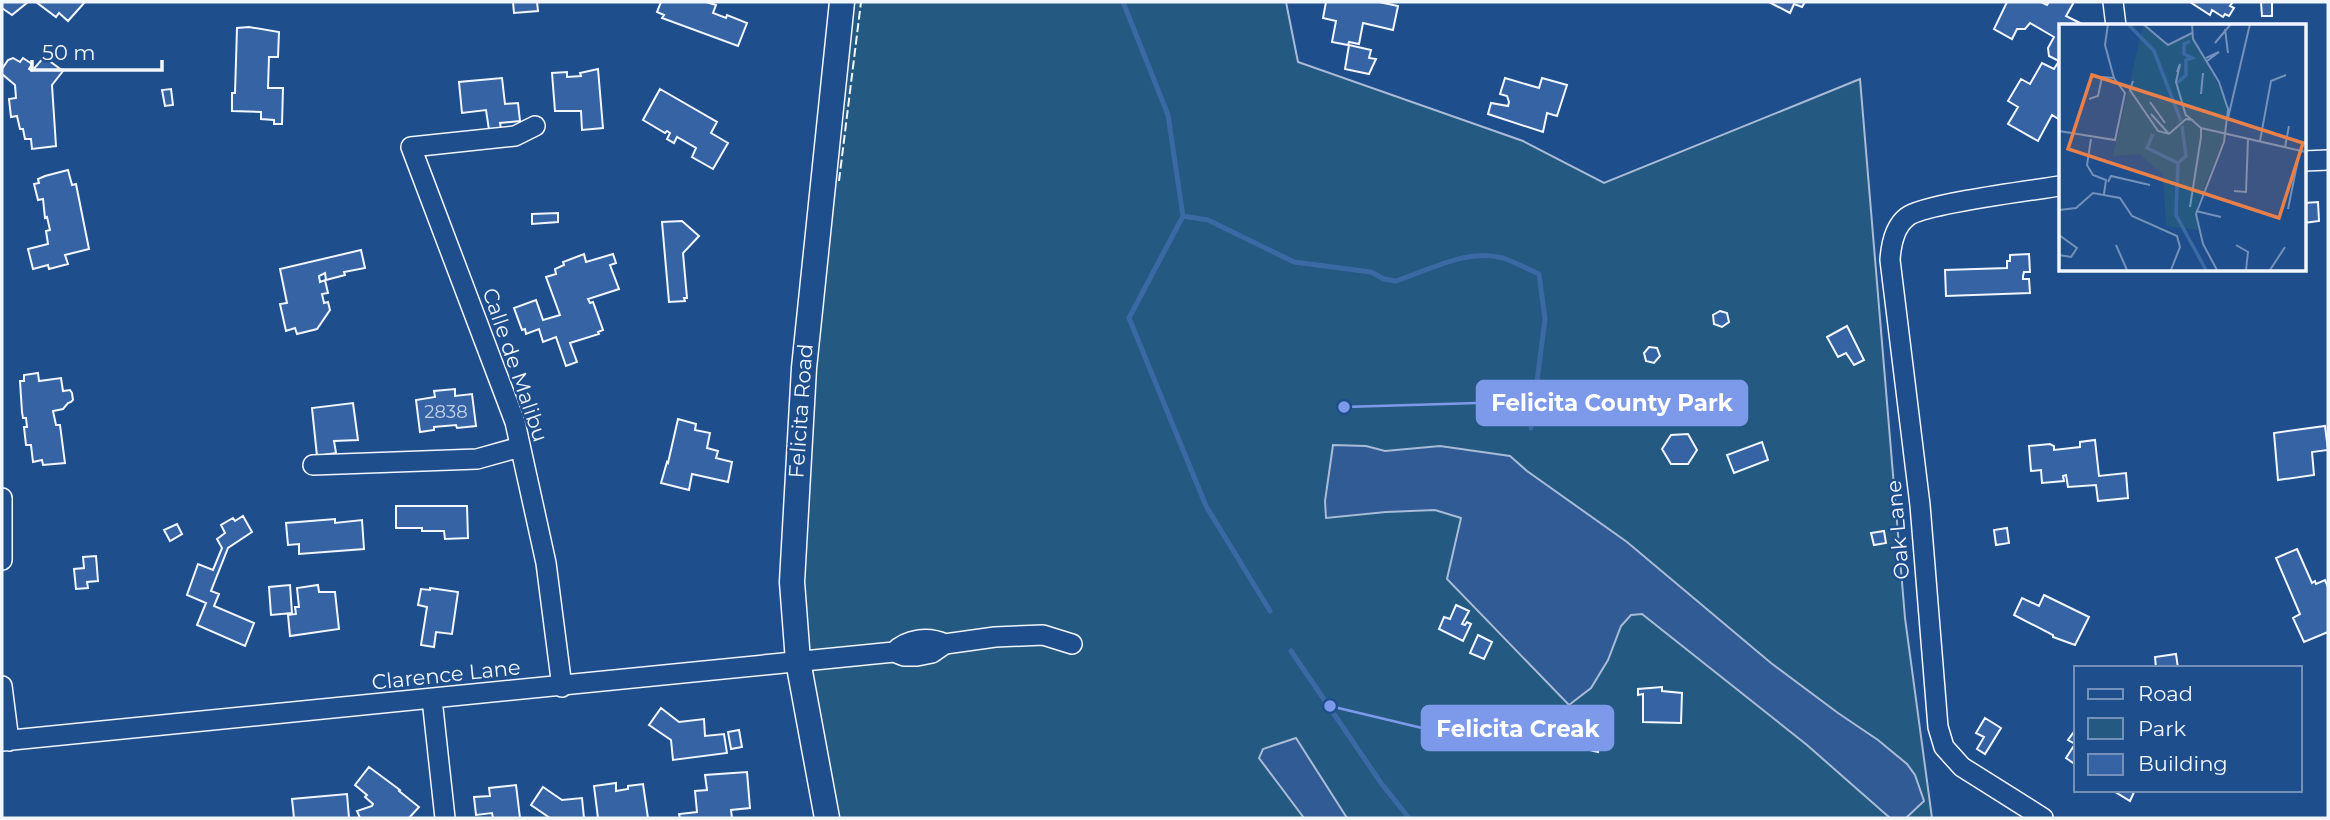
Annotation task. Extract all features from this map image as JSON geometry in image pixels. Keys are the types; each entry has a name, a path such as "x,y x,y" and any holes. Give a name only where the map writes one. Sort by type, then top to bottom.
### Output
{"main road":[{"name":"Felicita Road","path":"827,818 798,661 792,582 804,368 842,2"}],"street":[{"path":"2113,2 2116,24"},
{"name":"Calle de Malibu","path":"535,126 515,136 411,147 514,422 547,563 562,687"},
{"path":"2306,161 2328,160"},
{"name":"Oak Lane","path":"2043,818 1962,767 1944,747 1938,727 1920,505 1890,260 1891,240 1907,216 1930,208 2059,186"},
{"path":"313,465 477,459 520,447"},
{"path":"2,498 2,560"},
{"name":"Clarence Lane","path":"5,741 894,652 904,656 917,656 932,653 945,644 995,637 1043,635 1072,644"},
{"path":"2,687 5,741"},
{"path":"432,699 445,818"}],"green space":[{"path":"842,2 1286,2 1298,62 1523,141 1604,183 1860,79 1905,618 1932,818 827,818 798,661 818,217"}],"shaded area":[{"path":"1333,445 1366,446 1385,451 1440,446 1510,456 1627,542 1771,663 1907,764 1915,775 1924,801 1906,818 1890,818 1807,745 1642,614 1631,615 1621,626 1608,660 1591,688 1569,705 1447,579 1461,518 1435,510 1326,518 1325,501"},
{"path":"1296,738 1347,818 1304,818 1259,758 1263,749"}],"building":[{"path":"2,2 28,2 12,15 2,8"},
{"path":"36,2 85,2 68,21 59,13 56,17"},
{"path":"513,2 537,2 538,11 514,13"},
{"path":"661,2 706,2 716,5 713,13 747,23 738,46 662,18 664,15 657,12"},
{"path":"1326,2 1379,2 1398,6 1393,30 1363,23 1359,44 1332,42 1336,21 1323,18"},
{"path":"1769,2 1805,2 1802,7 1794,4 1790,13"},
{"path":"2007,2 2041,2 2047,5 2049,2 2074,2 2066,16 2082,24 2059,24 2059,61 2049,56 2048,48 2054,37 2030,23 2025,29 2017,29 2012,39 1994,29"},
{"path":"2190,2 2233,2 2230,6 2234,8 2229,16 2225,14 2223,17 2212,10 2210,15"},
{"path":"2261,2 2272,2 2272,16 2262,16"},
{"path":"249,27 279,32 278,57 269,57 268,88 283,88 282,124 261,119 261,112 232,111 237,28"},
{"path":"1349,45 1371,50 1369,58 1376,59 1369,74 1345,69"},
{"path":"44,57 63,71 52,85 56,146 32,149 31,139 25,139 17,116 11,117 9,99 16,98 15,85 2,74 2,69 8,60 13,58 20,62 23,58 32,64 29,69 32,71"},
{"path":"2059,61 2059,119 2052,115 2038,141 2008,124 2018,107 2008,101 2021,79 2030,84 2042,63 2054,69"},
{"path":"598,69 603,128 582,130 581,111 555,111 552,73 567,72 567,77 581,76 580,73"},
{"path":"502,78 505,104 518,103 520,121 500,123 501,129 489,130 486,110 462,113 459,82"},
{"path":"1505,78 1539,88 1542,78 1567,85 1557,116 1547,113 1543,132 1488,114 1491,103 1508,106 1507,96 1500,94"},
{"path":"171,89 173,105 165,106 162,90"},
{"path":"660,89 717,122 711,133 728,143 713,169 692,157 696,148 677,137 674,143 667,139 670,133 665,133 643,120"},
{"path":"68,170 72,185 76,184 89,249 65,255 68,264 49,269 48,265 33,269 28,249 48,244 46,231 50,230 47,217 45,218 43,199 38,200 34,184 39,183 38,179 45,176"},
{"path":"2318,202 2319,221 2306,223 2306,203"},
{"path":"558,213 558,222 532,224 532,214"},
{"path":"682,221 699,236 683,253 687,298 684,298 685,301 669,302 662,222"},
{"path":"361,250 365,268 344,272 345,275 326,280 325,273 319,276 320,282 325,280 328,293 322,294 324,303 328,302 330,310 317,329 297,334 295,328 286,331 280,304 287,303 280,269"},
{"path":"584,254 586,262 613,254 616,263 610,265 619,289 588,299 590,303 593,302 603,330 598,332 599,334 570,343 577,362 566,366 556,337 543,342 539,329 526,334 514,308 536,300 543,320 560,315 546,277 556,274 555,269 564,265 563,262"},
{"path":"2029,254 2030,272 2024,272 2023,279 2029,279 2030,293 1946,296 1945,270 2007,268 2010,255"},
{"path":"1720,311 1727,313 1729,322 1722,327 1714,324 1713,315"},
{"path":"1847,326 1864,360 1854,365 1846,353 1838,357 1827,337"},
{"path":"1649,347 1657,348 1660,356 1654,363 1646,361 1644,353"},
{"path":"38,373 39,381 61,378 63,391 70,390 72,393 71,402 63,409 53,411 56,425 60,425 65,463 43,465 42,460 33,462 31,445 26,445 24,427 27,427 22,412 20,381 24,381 24,375"},
{"path":"455,389 455,396 472,394 476,426 434,427 434,430 420,432 416,400 435,397 434,391"},
{"path":"353,403 358,440 334,441 336,453 317,456 312,408"},
{"path":"678,419 696,424 695,430 710,433 707,448 718,451 716,458 732,462 728,482 692,474 689,490 661,483"},
{"path":"2325,426 2328,450 2312,452 2314,475 2278,480 2274,433"},
{"path":"1688,434 1697,450 1688,464 1671,464 1662,449 1671,435"},
{"path":"2095,440 2099,476 2126,473 2128,498 2098,501 2096,485 2068,487 2066,475 2063,476 2064,481 2042,483 2041,470 2031,471 2029,446 2050,444 2054,446 2054,450 2080,447 2080,442"},
{"path":"1762,442 1768,460 1734,473 1727,455"},
{"path":"396,506 467,506 468,538 445,539 444,531 396,528"},
{"path":"243,516 252,532 228,548 211,591 219,594 214,606 254,623 245,646 197,625 206,603 187,595 198,564 213,570 222,548 217,539 225,533 221,525"},
{"path":"335,519 335,523 362,520 364,549 299,554 299,544 288,545 286,523"},
{"path":"177,524 182,534 170,541 164,530"},
{"path":"2007,528 2009,543 1996,545 1994,530"},
{"path":"1884,531 1886,543 1874,545 1871,533"},
{"path":"2297,549 2312,583 2325,580 2328,587 2328,632 2304,642 2293,618 2300,614 2276,558"},
{"path":"96,556 98,581 87,582 88,588 76,589 74,569 84,568 83,557"},
{"path":"290,585 292,613 271,615 269,587"},
{"path":"318,585 319,592 335,592 339,629 290,636 288,615 296,614 295,607 299,607 297,588"},
{"path":"421,589 458,592 452,634 436,632 434,647 421,645 427,607 418,605"},
{"path":"2044,595 2089,617 2075,645 2053,637 2014,615 2022,598 2039,606"},
{"path":"1456,605 1469,611 1462,624 1471,624 1463,641 1439,629 1444,617 1450,619"},
{"path":"1478,635 1492,642 1484,659 1470,653"},
{"path":"2176,654 2178,666 2156,666 2155,657"},
{"path":"1662,687 1662,691 1682,693 1681,723 1643,722 1643,694 1638,695 1638,689"},
{"path":"661,708 679,722 704,719 705,736 724,734 727,753 673,760 671,740 649,725"},
{"path":"1985,718 2001,728 1985,754 1977,749 1984,737 1976,733"},
{"path":"739,730 742,747 731,749 728,732"},
{"path":"1585,731 1602,734 1598,752 1582,748"},
{"path":"2074,732 2074,743 2068,740"},
{"path":"2074,746 2074,764 2066,758"},
{"path":"369,767 419,807 409,818 360,818 357,811 373,804 355,785"},
{"path":"747,772 750,808 731,810 732,818 680,818 679,814 697,812 695,791 707,790 705,775"},
{"path":"616,783 616,791 643,784 648,818 598,818 594,786"},
{"path":"516,785 520,818 493,818 492,813 476,815 474,797 490,796 489,788"},
{"path":"543,787 562,800 582,798 584,818 550,818 531,805"},
{"path":"2115,792 2134,792 2130,801"},
{"path":"347,794 349,818 294,818 292,799"}],"waterway":[{"path":"1123,2 1168,115 1183,216 1129,318 1206,506 1270,611"},
{"path":"1183,216 1208,220 1294,262 1371,272 1384,279 1396,281 1449,262 1476,256 1503,258 1539,274 1545,319 1531,428"},
{"path":"1291,651 1381,783 1409,818"}],"fence":[{"path":"839,181 861,2"}],"place":[{"name":"Felicita County Park","path":"1344,407"},
{"name":"Felicita Creak","path":"1330,706"}]}
